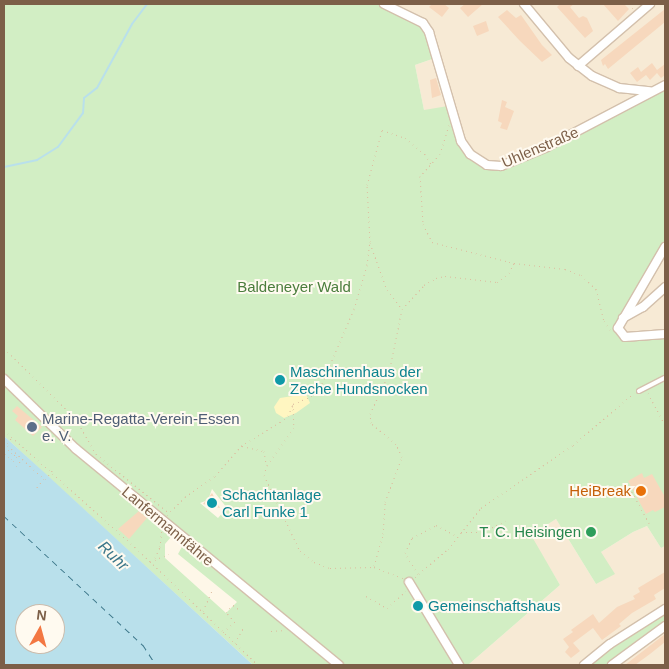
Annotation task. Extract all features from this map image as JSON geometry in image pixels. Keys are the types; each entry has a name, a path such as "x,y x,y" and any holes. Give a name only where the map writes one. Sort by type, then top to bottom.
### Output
{"street":[{"name":"Uhlenstraße","path":"384,4 423,23 429,32 461,141 470,154 488,165 501,166 588,127 650,90 665,85"},
{"path":"524,4 578,66 609,85 650,90"},
{"path":"578,66 650,4"},
{"path":"665,247 622,319 619,331 629,337 665,334"},
{"path":"622,319 644,307 665,287"},
{"name":"Lanfermannfähre","path":"4,379 56,432 163,523 339,665"},
{"path":"410,584 460,665"},
{"path":"586,664 665,610"},
{"path":"612,665 665,626"}],"lane":[{"path":"639,391 665,378"}],"path":[{"path":"452,115 445,146 420,176 419,182 423,224 432,242 514,263 565,269 585,278 596,289 607,327 619,331"},
{"path":"4,348 76,419 96,454 169,513 215,476 241,446 288,416 293,404 317,394 335,348 354,309 367,265 370,242 367,185 382,130 406,138 425,154 431,164"},
{"path":"370,242 387,290 402,309"},
{"path":"374,567 383,534 385,502 402,457 396,444 372,423 370,414 389,372 402,309 424,285 436,278 445,276 497,282 509,273 514,263"},
{"path":"646,388 665,425"},
{"path":"366,596 386,608 457,537 481,508 572,445 630,394 639,391"},
{"path":"267,465 294,428 293,404"},
{"path":"4,430 52,471 258,665"},
{"path":"4,450 5,444 12,437"},
{"path":"5,444 44,480"},
{"path":"241,446 248,445 252,449 264,451 267,465 265,481 304,555 330,568 374,567 410,584"},
{"path":"5,454 11,448"},
{"path":"8,457 14,451"},
{"path":"11,459 16,453"},
{"path":"13,462 19,456"},
{"path":"16,466 23,459"},
{"path":"37,487 52,471"},
{"path":"627,483 649,523"},
{"path":"461,532 483,532 506,521"},
{"path":"150,563 155,558 160,547 163,523"},
{"path":"419,575 406,553 412,538 436,525 457,537"},
{"path":"155,558 168,554"},
{"path":"202,612 212,591"},
{"path":"223,632 235,621 226,612 233,605 240,610"},
{"path":"271,631 286,630 290,626"},
{"path":"235,643 244,627"}],"shaded area":[{"path":"389,4 665,4 665,83 649,89 630,107 592,128 511,164 487,166 424,110 415,65 435,58"},
{"path":"665,248 665,333 623,334 621,322"},
{"path":"556,519 596,584 601,552 633,532 647,526 661,548 665,546 665,665 468,665 560,585 530,535"}],"green space":[{"name":"Baldeneyer Wald","path":"4,4 379,4 424,29 435,58 415,65 424,110 448,106 460,141 487,166 551,147 665,87 665,245 619,334 665,335 665,546 661,548 647,526 633,532 601,552 615,574 596,584 556,519 531,535 560,585 468,665 253,665 4,436","holes":["212,489 227,508 218,518 200,503 208,500","171,537 183,545 178,554 237,602 226,613 165,558 165,544"]},
{"path":"665,613 665,624 609,665 587,665"}],"sand":[{"path":"306,394 310,403 296,413 284,418 276,413 274,407 280,398"}],"water":[{"name":"Ruhr","path":"4,436 46,474 253,665 4,665"}],"building":[{"path":"432,4 444,4 449,8 442,17 429,7"},
{"path":"465,4 483,4 468,17 460,8"},
{"path":"560,4 574,4 570,7 579,18 583,16 587,18 593,31 585,38 557,7"},
{"path":"603,4 624,4 629,9 618,21"},
{"path":"665,9 665,22 608,69 605,64 603,66 601,60"},
{"path":"507,10 516,18 521,15 542,45 552,55 542,62 520,41 498,17"},
{"path":"486,21 489,31 477,36 473,26"},
{"path":"652,63 657,70 665,64 665,75 661,78 657,73 650,80 646,75 637,82 630,73 638,67 641,72"},
{"path":"436,78 441,95 432,98 430,80"},
{"path":"502,100 507,102 505,107 514,111 507,130 500,128 502,123 498,121"},
{"path":"17,406 42,427 33,436 15,420 18,416 12,411"},
{"path":"642,473 644,478 652,474 665,497 665,507 646,514 628,481"},
{"path":"212,493 220,508 203,504"},
{"path":"139,511 147,518 129,539 118,529"},
{"path":"665,572 665,588 654,595 656,599 632,613 619,624 621,626 602,640 593,628 573,643 580,651 571,658 565,652 569,647 563,639 573,632 571,630 593,614 599,623 617,607 635,599 633,596 640,592 638,588"},
{"path":"665,634 665,642 650,654 635,665 625,665"}],"waterway":[{"path":"4,167 37,160 58,147 83,113 84,98 97,88 132,24 147,4"}],"ferry route":[{"path":"4,516 143,645 156,665"}],"place":[{"name":"Maschinenhaus der Zeche Hundsnocken","path":"280,380"},
{"name":"Marine-Regatta-Verein-Essen e. V.","path":"32,427"},
{"name":"HeiBreak","path":"641,491"},
{"name":"Schachtanlage Carl Funke 1","path":"212,503"},
{"name":"T. C. Heisingen","path":"591,532"},
{"name":"Gemeinschaftshaus","path":"418,606"}]}
